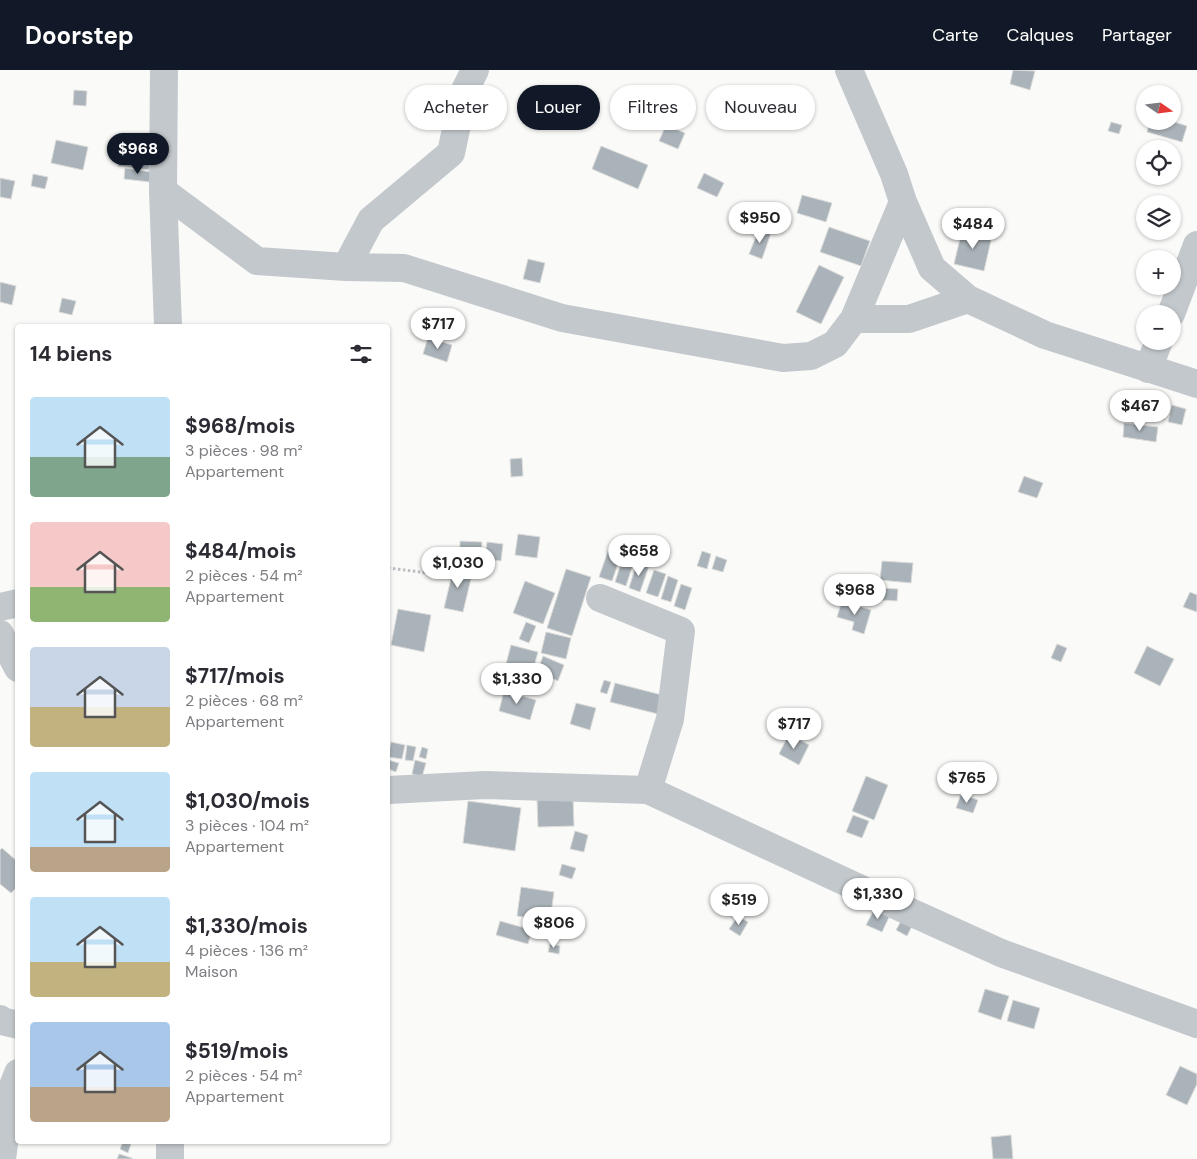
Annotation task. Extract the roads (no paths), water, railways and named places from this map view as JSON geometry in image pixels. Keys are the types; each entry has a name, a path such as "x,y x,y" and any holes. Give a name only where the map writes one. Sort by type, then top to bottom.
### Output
{"street":[{"path":"164,70 163,191 168,324"},
{"path":"346,266 371,220 451,153 464,92 475,70"},
{"path":"848,70 894,174 903,202 932,268 968,299 1044,335 1197,384"},
{"path":"163,191 257,260 404,268 562,318 782,358 811,356 835,344 854,319 903,202"},
{"path":"1174,305 1197,245"},
{"path":"854,319 909,319 968,299"},
{"path":"1148,369 1156,350"},
{"path":"600,598 681,631 670,720 648,790"},
{"path":"0,607 15,604"},
{"path":"0,634 15,662"},
{"path":"390,790 485,786 648,790 1002,953 1197,1024"},
{"path":"0,1019 2,1022 15,1024"},
{"path":"2,1159 11,1091 15,1081"},
{"path":"170,1144 170,1159"}]}
